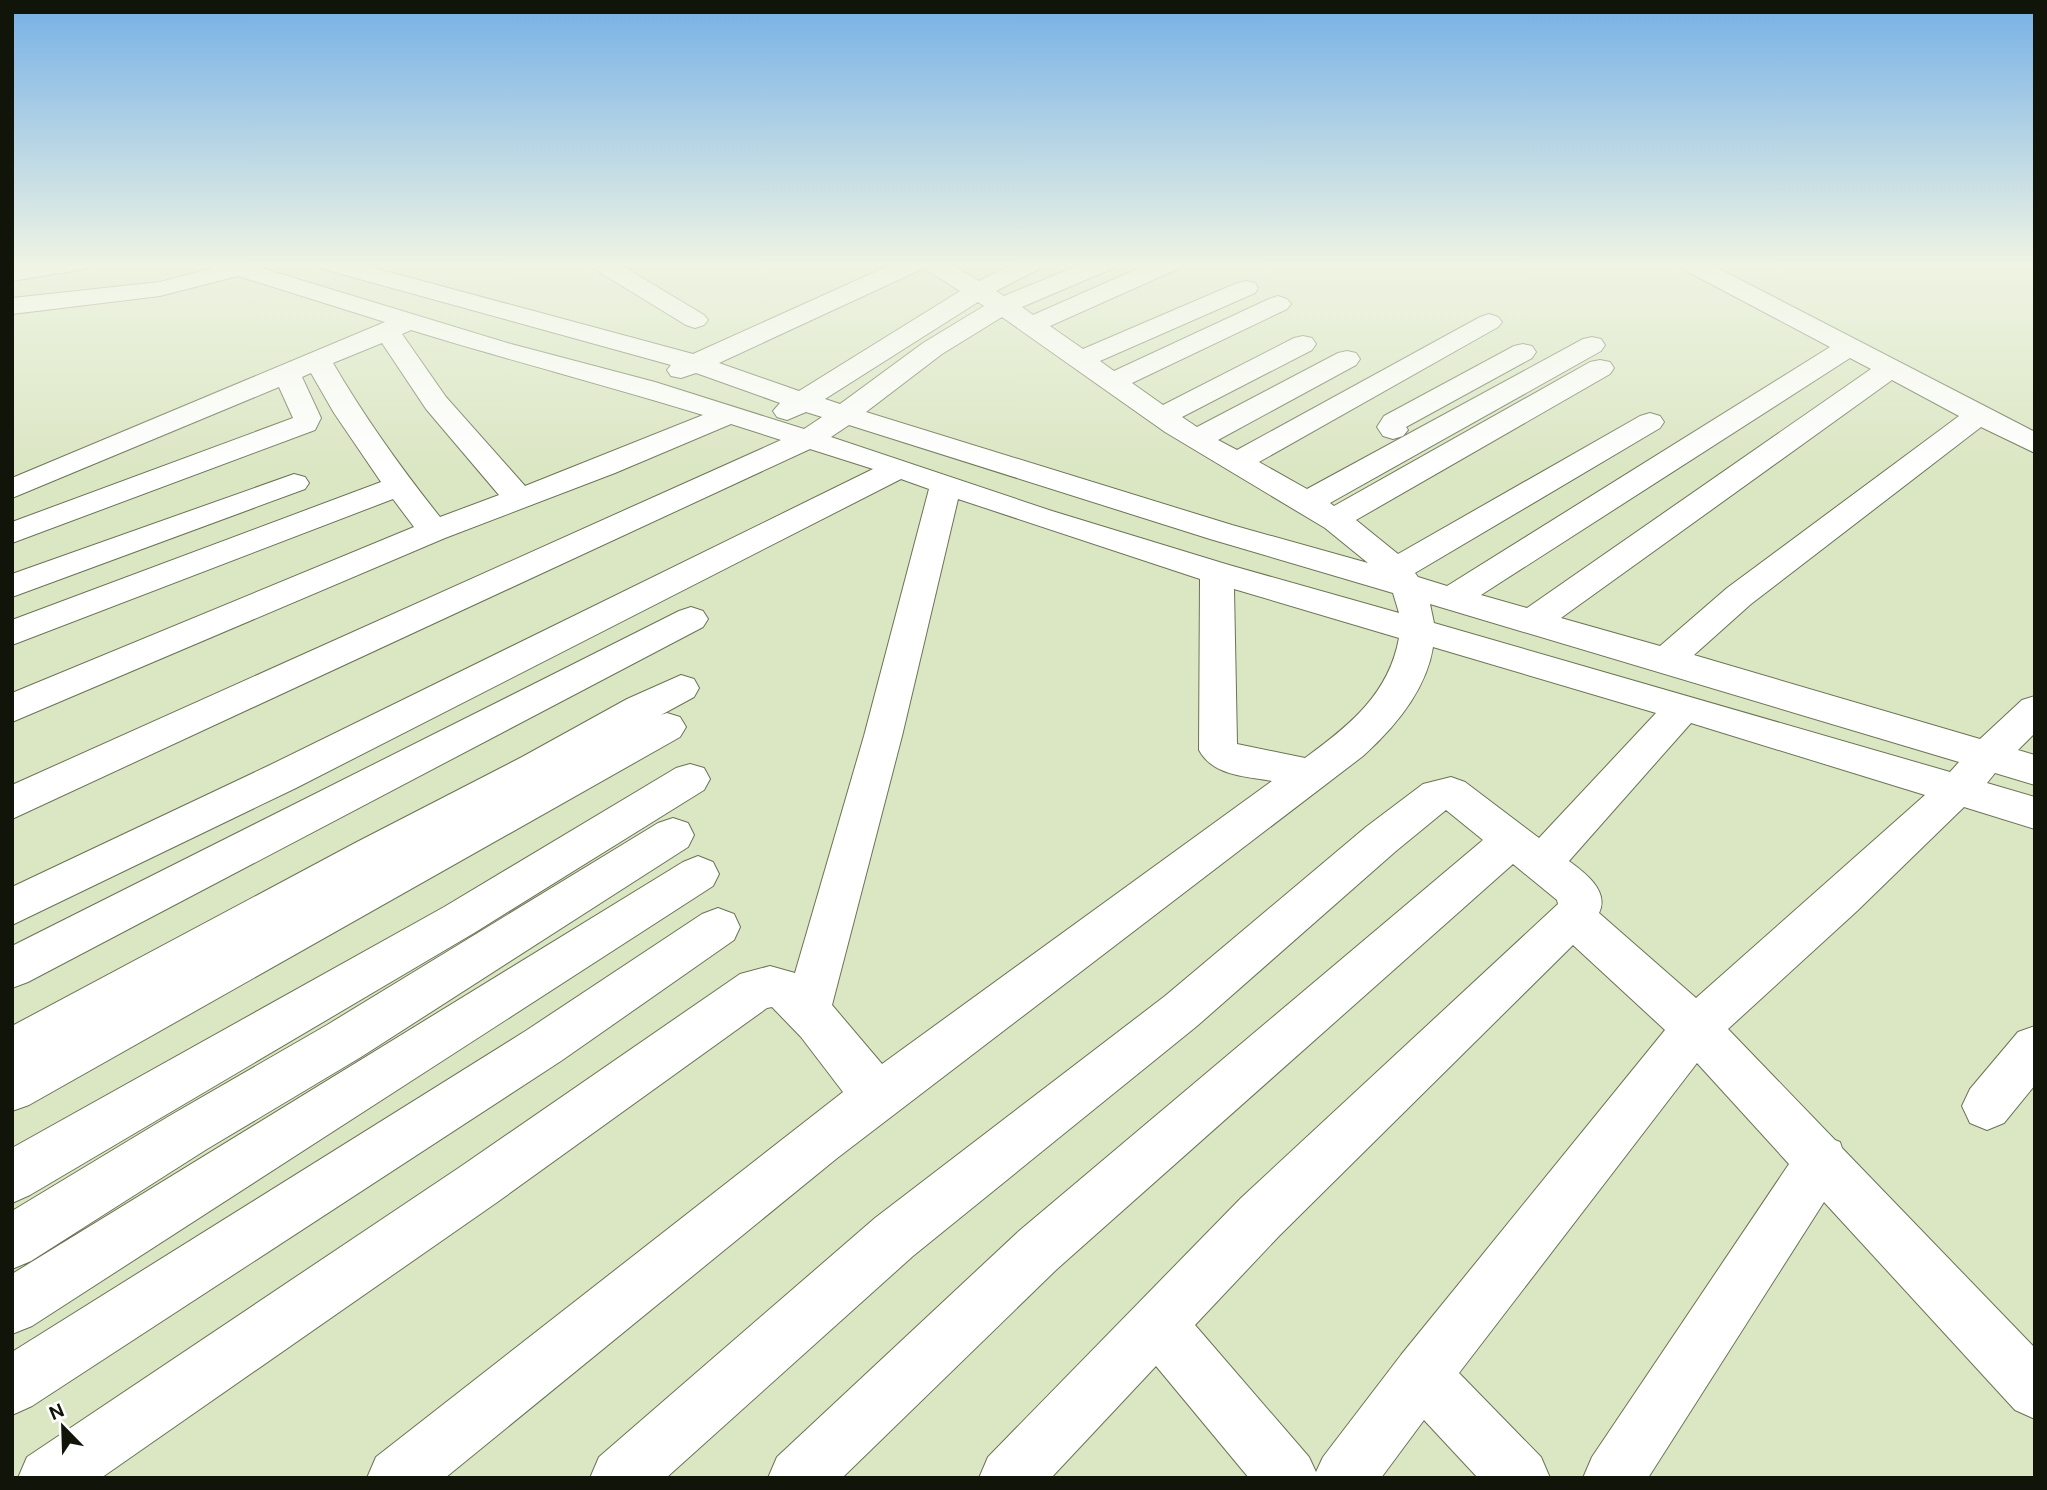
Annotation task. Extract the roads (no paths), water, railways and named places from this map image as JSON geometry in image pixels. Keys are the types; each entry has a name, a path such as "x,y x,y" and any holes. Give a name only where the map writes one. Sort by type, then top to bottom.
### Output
{"street":[{"path":"12,489 387,332"},
{"path":"400,332 436,403 519,499"},
{"path":"416,332 645,388 1217,573 1745,725 1972,772 2035,770"},
{"path":"579,332 694,363 800,401 1171,517 1402,579 1451,599 1752,687 1972,772 2035,813"},
{"path":"645,388 764,332"},
{"path":"765,426 800,401 952,332"},
{"path":"12,803 808,439 848,415 922,357 964,332"},
{"path":"397,1478 818,1141 1312,774 1375,724 1394,701 1408,675 1418,630 1416,608 1402,579 1321,510 1197,439 1038,332"},
{"path":"1097,371 1135,334 1141,332"},
{"path":"1097,371 1204,332"},
{"path":"1238,463 1472,332"},
{"path":"1820,332 2035,444"},
{"path":"1161,416 1303,344"},
{"path":"1413,442 1394,430 1391,425 1537,345"},
{"path":"1451,599 1848,346"},
{"path":"1600,354 1456,452 1321,510 1413,442 1600,354"},
{"path":"1197,439 1348,359"},
{"path":"318,360 348,413 434,531"},
{"path":"1531,622 1891,368"},
{"path":"12,533 305,424 307,418 286,373"},
{"path":"1666,660 1739,596 1979,414"},
{"path":"12,708 434,531 729,415"},
{"path":"1402,579 1650,422"},
{"path":"12,907 282,778 899,468"},
{"path":"12,586 294,483"},
{"path":"807,1011 883,736 946,484"},
{"path":"12,633 399,486"},
{"path":"1217,573 1218,750 1228,758 1312,774"},
{"path":"12,968 691,618"},
{"path":"1745,725 1752,687"},
{"path":"798,1478 1038,1250 1527,852 1683,707"},
{"path":"12,1051 674,708 12,1088"},
{"path":"1344,1478 1421,1375 1696,1028 1842,898 2035,710"},
{"path":"12,1177 459,920 690,779"},
{"path":"620,1478 894,1237 1181,1011 1437,795 1451,793 1578,894 1580,906 1573,917 1260,1217 1009,1478"},
{"path":"12,1242 189,1132 344,1041 685,854 12,1306"},
{"path":"1573,917 1696,1028 2035,1390"},
{"path":"12,1386 311,1192 539,1049 718,927"},
{"path":"48,1478 478,1185 756,989 768,986 783,989 807,1011 877,1097"},
{"path":"1987,1106 2035,1048"},
{"path":"1613,1478 1822,1160"},
{"path":"1157,1324 1288,1478"},
{"path":"1421,1375 1520,1478"}]}
